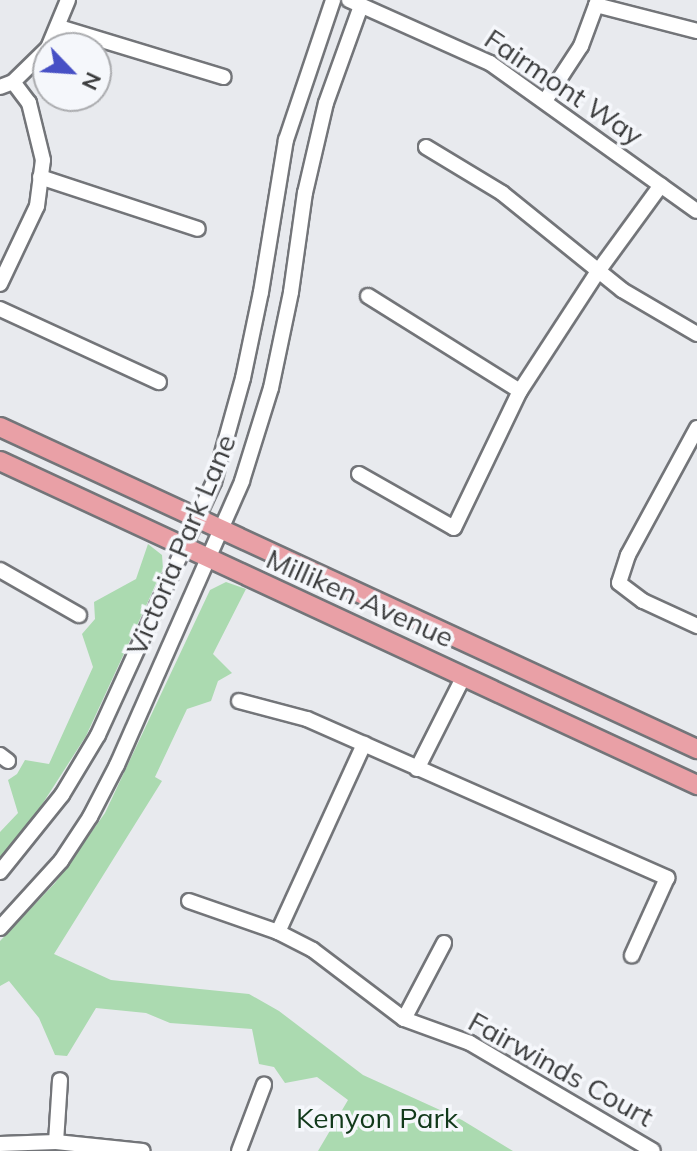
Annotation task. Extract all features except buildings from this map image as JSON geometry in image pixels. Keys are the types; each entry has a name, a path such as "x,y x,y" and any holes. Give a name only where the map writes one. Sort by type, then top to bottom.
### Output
{"main road":[{"name":"Milliken Avenue","path":"0,427 697,749"},
{"name":"Milliken Avenue","path":"0,461 697,785"}],"street":[{"path":"56,32 68,0"},
{"name":"Victoria Park Lane","path":"0,872 62,795 91,747 214,482 243,378 286,140 333,0"},
{"name":"Victoria Park Lane","path":"0,928 61,861 90,817 242,481 271,388 308,178 355,3"},
{"name":"Fairmont Way","path":"355,3 490,63 697,211"},
{"path":"545,101 581,46 597,3 697,31"},
{"path":"59,27 224,77"},
{"path":"0,284 37,206 43,160 36,128 29,103 6,84 32,62"},
{"path":"426,147 502,193 622,290 697,334"},
{"path":"40,177 198,229"},
{"path":"359,474 454,528 520,391 599,270 661,185"},
{"path":"368,296 520,391"},
{"path":"0,309 159,382"},
{"path":"697,428 628,555 619,583 643,601 697,626"},
{"path":"0,570 79,615"},
{"path":"417,769 464,676"},
{"path":"239,701 307,719 667,878 632,955"},
{"path":"278,932 364,744"},
{"name":"Fairwinds Court","path":"189,901 278,932 313,950 404,1019 470,1043 653,1151"},
{"path":"404,1019 444,943"},
{"path":"56,1142 60,1080"},
{"path":"239,1151 264,1085"},
{"path":"0,1144 56,1142 143,1151"}],"green space":[{"path":"148,544 162,555 163,569 86,736 34,817 0,858 0,832 18,813 8,780 17,774 25,760 49,764 93,667 82,634 95,619 94,602 136,579"},
{"name":"Kenyon Park","path":"226,582 246,589 213,654 232,673 218,681 211,701 187,709 155,777 162,781 54,954 111,980 249,994 279,1011 363,1075 462,1120 513,1151 318,1151 348,1100 317,1077 285,1083 274,1067 259,1064 252,1029 170,1023 146,1013 96,1008 67,1056 55,1055 39,1018 9,981 0,986 0,941 55,883 105,813 210,590"}]}
